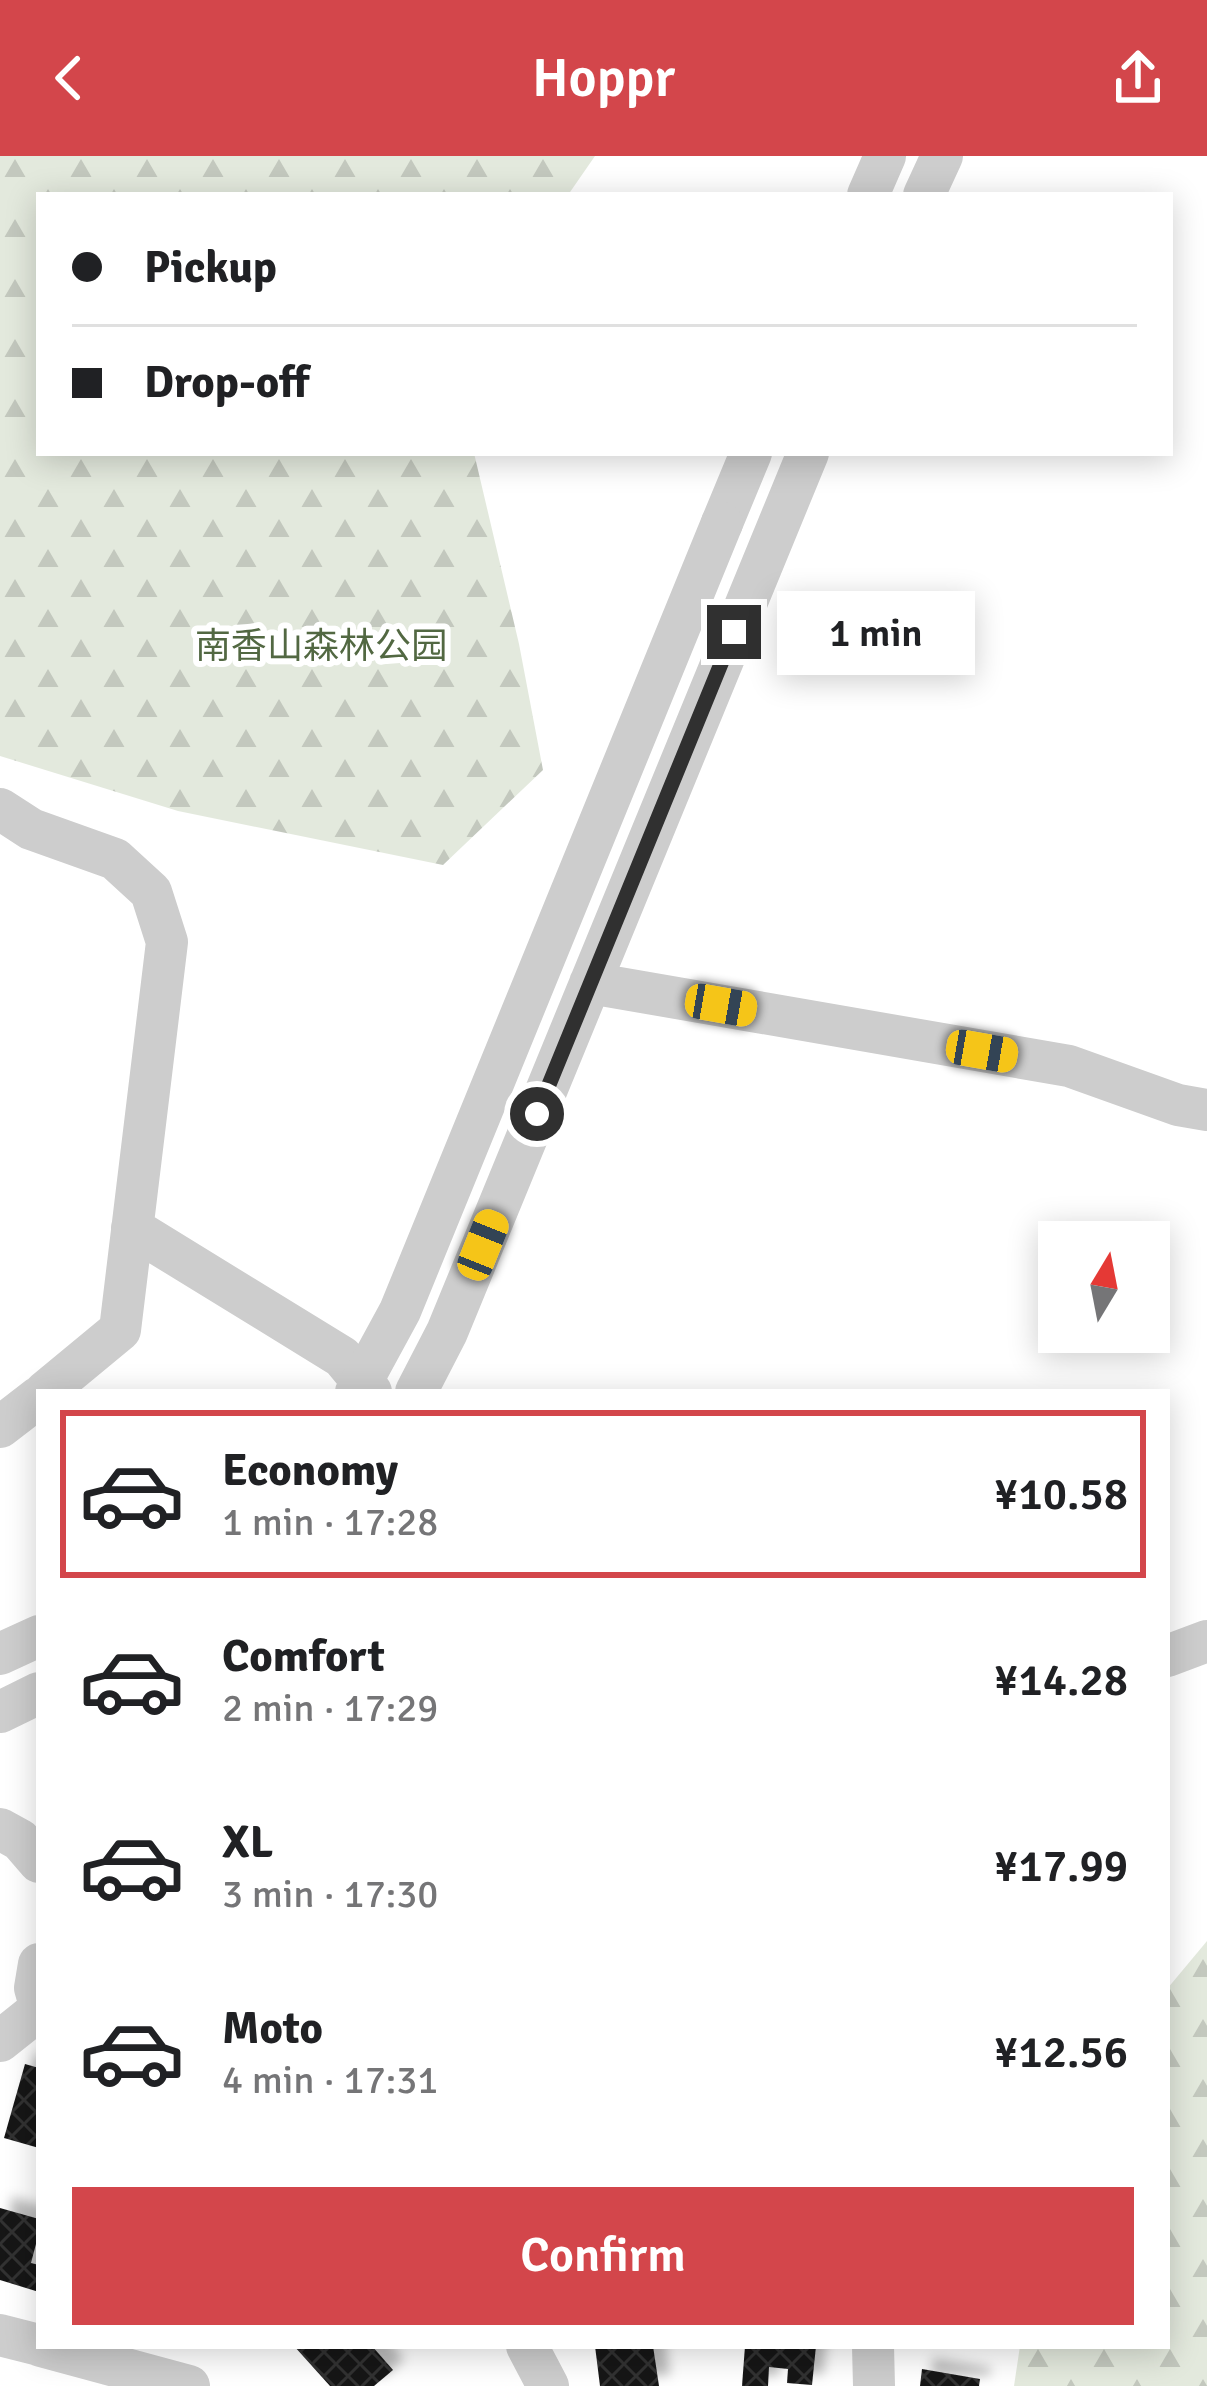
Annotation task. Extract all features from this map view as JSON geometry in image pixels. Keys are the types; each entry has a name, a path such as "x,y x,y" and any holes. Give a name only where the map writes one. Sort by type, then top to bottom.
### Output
{"street":[{"path":"869,192 885,156"},
{"path":"925,192 942,156"},
{"path":"358,1389 400,1311 750,456"},
{"path":"418,1389 447,1332 807,456"},
{"path":"0,809 31,829 115,859 151,892 167,942 120,1330 49,1389"},
{"path":"590,983 1069,1066 1178,1105 1207,1110"},
{"path":"132,1228 342,1358 368,1389"},
{"path":"0,1427 36,1400"},
{"path":"0,1654 36,1637"},
{"path":"1170,1655 1207,1641"},
{"path":"0,1712 36,1695"},
{"path":"0,1829 20,1840 36,1859"},
{"path":"0,2041 36,2009"},
{"path":"0,2335 36,2345"},
{"path":"51,2349 189,2386"},
{"path":"529,2349 548,2386"},
{"path":"873,2349 874,2386"}],"green space":[{"name":"南香山森林公园","path":"0,156 595,156 570,192 36,192 36,456 475,456 543,770 443,865 178,811 0,756"},
{"path":"1207,1941 1207,2386 1014,2386 1020,2349 1170,2349 1170,1985"}],"building":[{"path":"25,2064 36,2067 36,2147 4,2138"},
{"path":"0,2208 36,2218 31,2263 36,2264 36,2291 0,2280"},
{"path":"297,2349 375,2349 393,2370 374,2386 330,2386"},
{"path":"595,2349 653,2349 659,2386 600,2386"},
{"path":"745,2349 816,2349 812,2385 787,2383 788,2369 769,2367 768,2386 742,2386"},
{"path":"922,2369 980,2379 979,2386 920,2386"}],"route":[{"path":"537,1114 734,632"}]}
